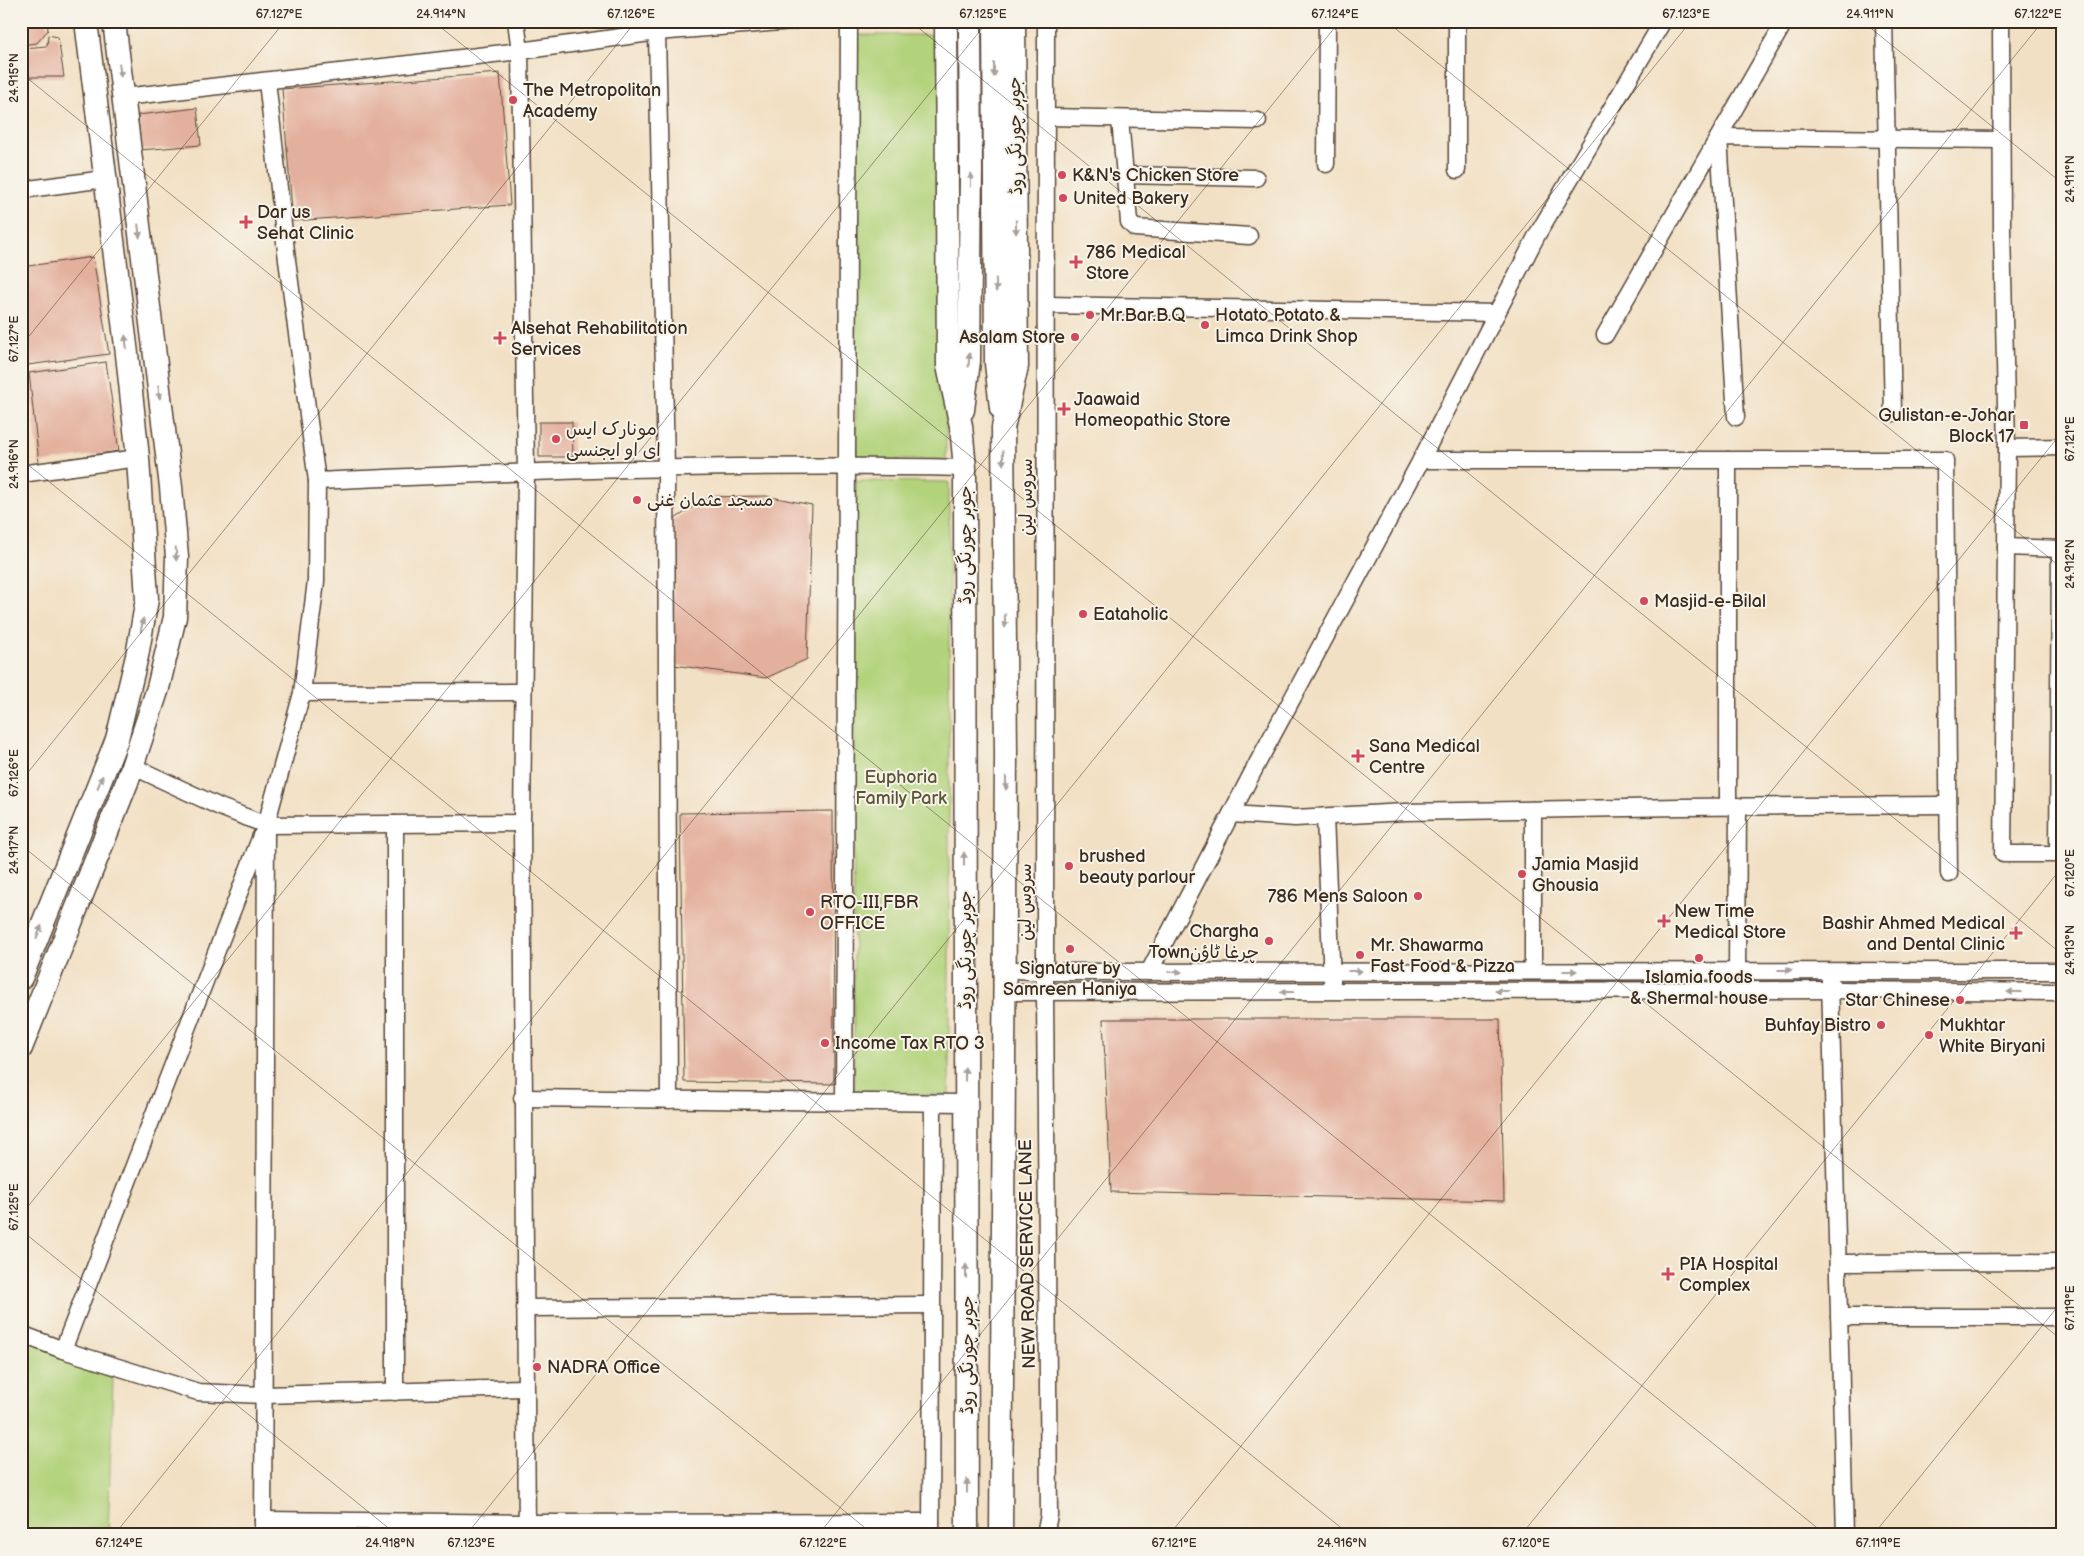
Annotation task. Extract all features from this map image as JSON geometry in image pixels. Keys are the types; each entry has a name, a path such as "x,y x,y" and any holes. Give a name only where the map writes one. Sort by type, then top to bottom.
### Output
{"main road":[{"path":"21,978 117,739 137,656 147,598 138,458 126,344 86,21"},
{"path":"21,1048 132,766 158,688 175,617 177,557 171,488 114,21"},
{"name":"جوہر چورنگی روڈ","path":"946,21 948,366 961,426 965,468 967,1535"},
{"name":"جوہر چورنگی روڈ","path":"961,426 969,361 970,21"},
{"name":"جوہر چورنگی روڈ","path":"994,21 996,363 1003,428 1006,753 1001,1535"},
{"name":"جوہر چورنگی روڈ","path":"1003,428 1017,366 1014,21"},
{"path":"967,1404 1003,1403"},
{"path":"967,1450 1002,1451"}],"street":[{"path":"516,21 520,51 526,471 522,823 522,1098 527,1529"},
{"path":"124,97 520,51 657,32 793,21"},
{"path":"844,1102 849,21"},
{"name":"سروس لین","path":"1045,972 1046,21"},
{"path":"1326,164 1327,21"},
{"path":"1457,21 1457,170"},
{"path":"1148,972 1559,195 1663,21"},
{"path":"1605,335 1786,21"},
{"path":"1884,21 1893,413"},
{"path":"2001,21 2001,140 2007,448 2006,547 2003,854 2060,854 2061,549 2006,547"},
{"path":"657,32 666,468 669,1100"},
{"path":"63,1350 224,927 266,825 302,693 316,581 317,481 287,260 267,81"},
{"path":"1047,117 1258,120"},
{"path":"1120,119 1129,222 1135,228 1249,236"},
{"path":"1719,137 2001,140"},
{"path":"1719,137 1736,417"},
{"path":"1125,175 1256,178"},
{"path":"21,190 105,179"},
{"path":"1046,305 1497,313"},
{"path":"2007,448 2063,448"},
{"path":"21,474 138,458"},
{"path":"1420,460 1945,460 1949,874"},
{"path":"1728,460 1737,970"},
{"path":"317,481 526,471 666,468 848,465 965,468"},
{"path":"302,693 523,692"},
{"path":"132,766 220,807 266,825 522,823"},
{"path":"1231,814 1295,818 1405,812 1733,806 1948,805"},
{"path":"1533,810 1533,971"},
{"path":"1325,817 1333,991"},
{"path":"395,824 395,1392"},
{"path":"266,825 263,1528 931,1528 933,1103"},
{"path":"1004,969 1045,972 2063,971"},
{"path":"1830,970 1845,1535"},
{"name":"NEW ROAD SERVICE LANE","path":"1045,972 1049,1505 1045,1535"},
{"path":"1004,992 1831,990 2063,992"},
{"path":"522,1098 966,1103"},
{"path":"1838,1263 2063,1262"},
{"path":"525,1308 931,1305"},
{"path":"1839,1317 2063,1317"},
{"path":"21,1334 63,1350 198,1392 264,1395 525,1388"}],"green space":[{"path":"853,35 944,35 946,460 856,460"},
{"name":"Euphoria Family Park","path":"853,481 949,482 949,1095 854,1093"},
{"path":"21,1337 82,1356 113,1380 108,1535 21,1535"}],"building":[{"path":"21,21 47,21 48,30 37,43 21,45"},
{"path":"48,35 58,37 64,77 26,77 24,48 47,46"},
{"path":"500,73 510,205 293,221 282,89"},
{"path":"197,108 201,145 140,150 138,115"},
{"path":"93,257 109,354 28,365 21,316 21,267"},
{"path":"106,362 119,451 39,463 29,373"},
{"name":"مونارک ایس ای او ایجنسی","path":"539,422 572,422 573,457 539,457"},
{"path":"766,496 812,505 807,659 766,678 674,665 673,520 709,497"},
{"path":"833,811 834,1084 684,1082 680,813"},
{"path":"1103,1019 1500,1019 1504,1201 1111,1192"}],"place":[{"name":"The Metropolitan Academy","path":"513,100"},
{"name":"K&N's Chicken Store","path":"1062,175"},
{"name":"United Bakery","path":"1063,198"},
{"name":"Dar us Sehat Clinic","path":"246,222"},
{"name":"786 Medical Store","path":"1076,262"},
{"name":"Mr.Bar.B.Q","path":"1090,315"},
{"name":"Hotato Potato & Limca Drink Shop","path":"1205,325"},
{"name":"Asalam Store","path":"1075,337"},
{"name":"Alsehat Rehabilitation Services","path":"500,338"},
{"name":"Jaawaid Homeopathic Store","path":"1064,409"},
{"name":"Gulistan-e-Johar Block 17","path":"2024,425"},
{"name":"مونارک ایس ای او ایجنسی","path":"556,439"},
{"name":"مسجد عثمان غنی","path":"637,500"},
{"name":"Masjid-e-Bilal","path":"1644,601"},
{"name":"Eataholic","path":"1083,614"},
{"name":"Sana Medical Centre","path":"1358,756"},
{"name":"brushed beauty parlour","path":"1069,866"},
{"name":"Jamia Masjid Ghousia","path":"1522,874"},
{"name":"786 Mens Saloon","path":"1418,896"},
{"name":"RTO-III,FBR OFFICE","path":"810,912"},
{"name":"New Time Medical Store","path":"1664,921"},
{"name":"Bashir Ahmed Medical and Dental Clinic","path":"2016,933"},
{"name":"Chargha Townچرغا ٹاؤن","path":"1269,941"},
{"name":"Signature by Samreen Haniya","path":"1070,949"},
{"name":"Mr. Shawarma Fast Food & Pizza","path":"1360,955"},
{"name":"Islamia foods & Shermal house","path":"1699,958"},
{"name":"Star Chinese","path":"1960,1000"},
{"name":"Buhfay Bistro","path":"1881,1025"},
{"name":"Mukhtar White Biryani","path":"1929,1035"},
{"name":"Income Tax RTO 3","path":"825,1043"},
{"name":"PIA Hospital Complex","path":"1668,1274"},
{"name":"NADRA Office","path":"537,1367"}]}
